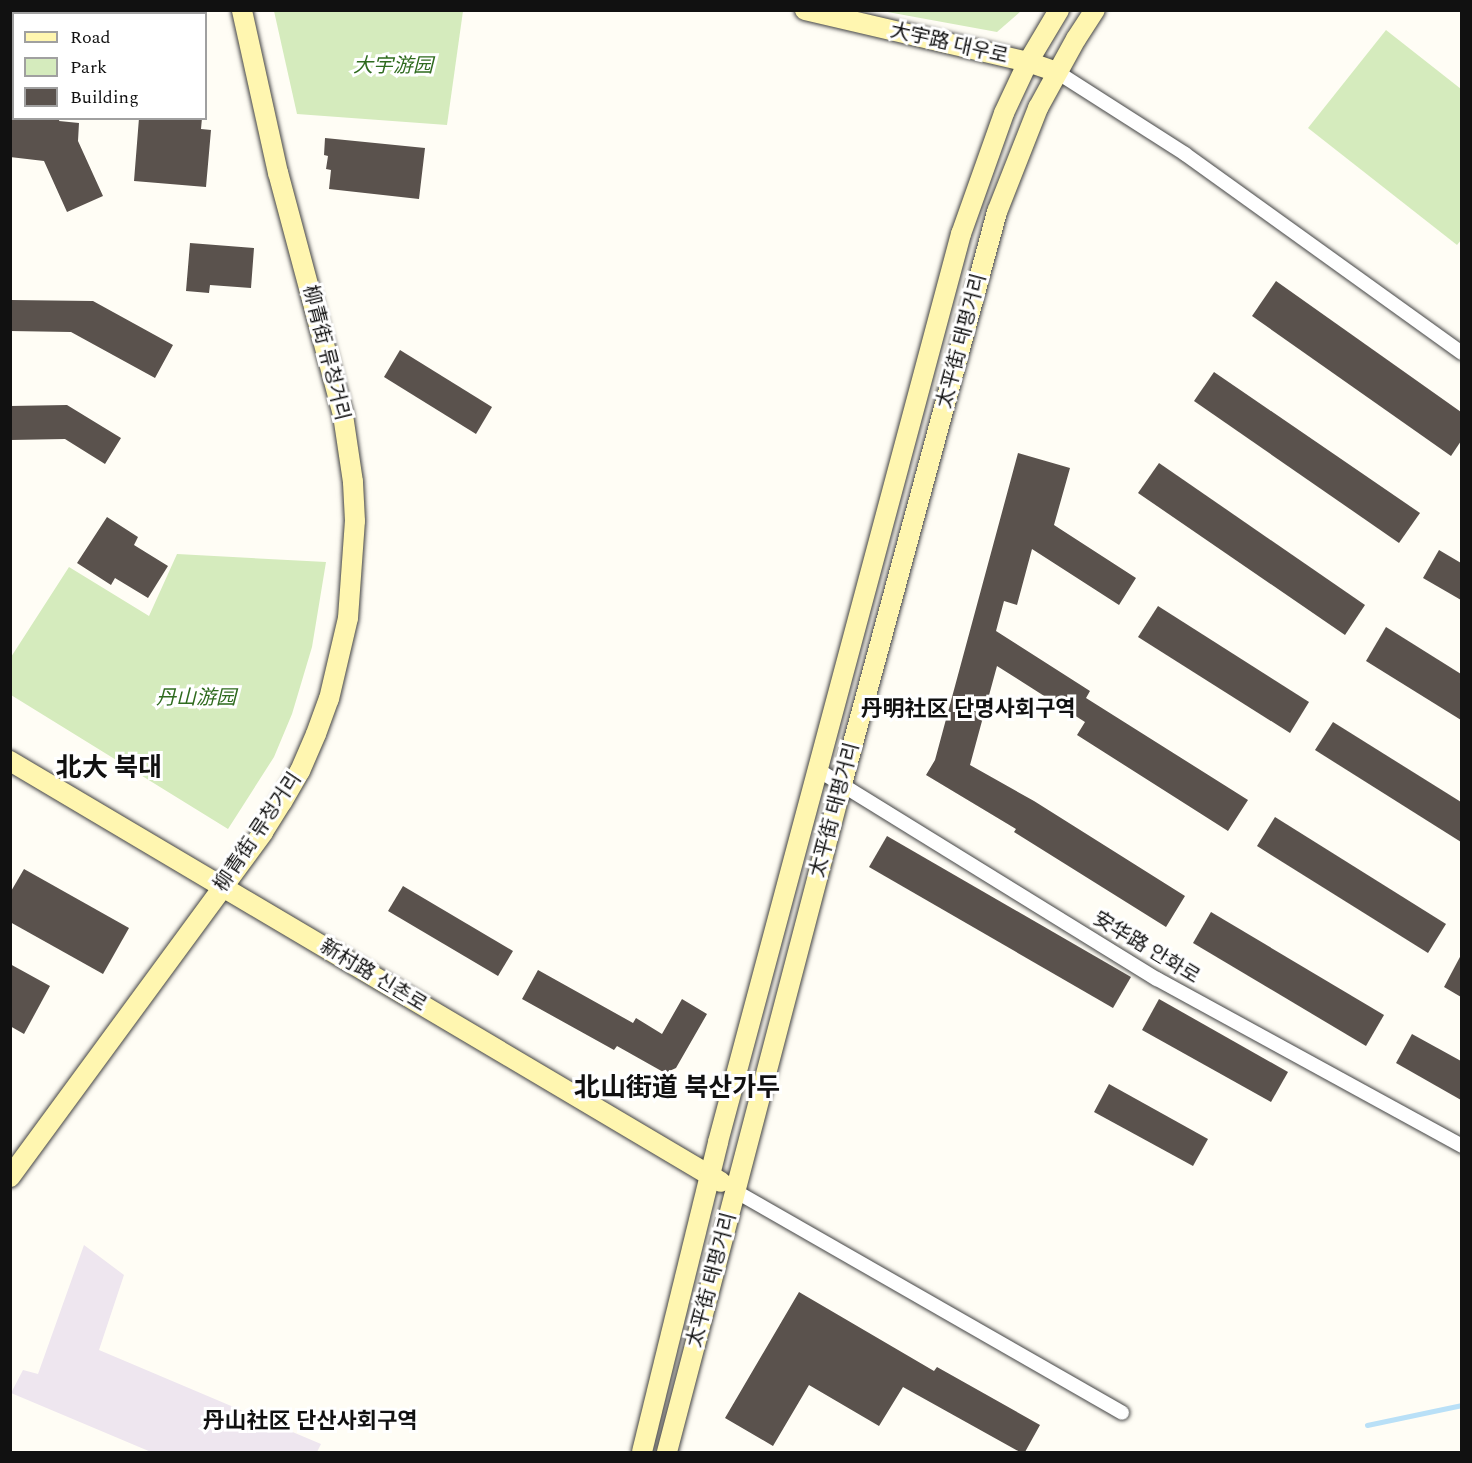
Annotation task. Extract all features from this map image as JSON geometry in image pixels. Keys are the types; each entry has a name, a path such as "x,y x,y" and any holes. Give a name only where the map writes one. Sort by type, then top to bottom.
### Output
{"main road":[{"name":"柳青街 류청거리","path":"10,1177 276,812 300,771 316,734 332,687 348,618 355,521 353,482 344,415 278,173 242,10"},
{"name":"大宇路 대우로","path":"805,10 1028,62 1057,72"},
{"name":"太平街 태평거리","path":"642,1452 711,1176 967,213 1004,113 1028,62 1059,10"},
{"name":"太平街 태평거리","path":"667,1452 842,784 994,222 1038,108 1095,10"},
{"name":"新村路 신촌로","path":"10,762 735,1191"}],"street":[{"path":"1057,72 1185,153 1461,353"},
{"name":"安华路 안화로","path":"818,770 1157,979 1461,1146"},
{"path":"735,1191 1122,1413"}],"shaded area":[{"path":"84,1245 124,1275 99,1350 321,1444 317,1452 151,1452 11,1393 23,1370 38,1374"}],"green space":[{"path":"1021,10 997,32 882,11"},
{"name":"大宇游园","path":"274,11 463,11 447,125 297,114"},
{"path":"1386,30 1461,89 1462,239 1457,245 1308,128"},
{"name":"丹山游园","path":"177,554 326,562 312,647 292,714 274,757 228,829 11,695 11,657 69,567 149,616"}],"building":[{"path":"10,118 12,120 59,120 79,123 78,141 103,196 67,212 44,161 10,157"},
{"path":"139,120 202,120 201,129 211,130 206,187 134,181"},
{"path":"325,138 425,148 419,199 329,189 331,170 326,169 328,156 324,155"},
{"path":"190,243 254,248 251,288 210,285 209,293 186,291"},
{"path":"1276,281 1461,412 1461,441 1451,456 1252,316"},
{"path":"10,300 93,301 173,345 155,378 71,332 10,331"},
{"path":"400,350 492,407 476,434 384,377"},
{"path":"1214,372 1420,513 1399,543 1194,401"},
{"path":"67,405 121,438 105,464 65,439 10,440 10,406"},
{"path":"1018,453 1070,468 1054,525 1136,578 1119,605 1032,549 1017,605 1004,601 996,631 1090,691 1086,698 1248,800 1228,831 1077,735 1085,722 997,666 970,765 1034,801 1185,896 1166,927 1014,832 1016,829 926,775 935,760"},
{"path":"1159,463 1365,605 1345,635 1138,493"},
{"path":"107,517 138,537 134,545 168,566 148,598 115,578 111,585 77,563"},
{"path":"1439,550 1461,563 1461,600 1423,578"},
{"path":"1158,606 1309,702 1290,733 1138,637"},
{"path":"1386,627 1461,674 1461,720 1366,661"},
{"path":"1333,722 1461,802 1461,842 1315,750"},
{"path":"1275,817 1446,924 1428,953 1257,846"},
{"path":"887,836 1131,977 1113,1008 869,867"},
{"path":"24,869 129,928 103,974 10,922 10,893"},
{"path":"403,886 513,951 498,976 388,911"},
{"path":"1211,912 1384,1015 1366,1046 1193,943"},
{"path":"1461,955 1461,997 1444,987"},
{"path":"10,964 50,986 24,1034 10,1026"},
{"path":"538,970 633,1023 636,1018 662,1034 682,999 707,1014 676,1068 665,1073 617,1046 614,1050 522,999"},
{"path":"1159,999 1288,1072 1271,1102 1142,1030"},
{"path":"1412,1034 1461,1061 1461,1100 1396,1063"},
{"path":"1109,1084 1208,1139 1193,1166 1094,1112"},
{"path":"799,1292 934,1371 937,1367 1040,1425 1025,1452 1020,1452 903,1387 879,1426 809,1385 773,1446 725,1418"}],"waterway":[{"path":"1367,1425 1462,1405"}],"district":[{"name":"丹明社区 단명사회구역","path":"968,710"},
{"name":"北大 북대","path":"109,769"},
{"name":"北山街道 북산가두","path":"677,1089"},
{"name":"丹山社区 단산사회구역","path":"310,1422"}]}
